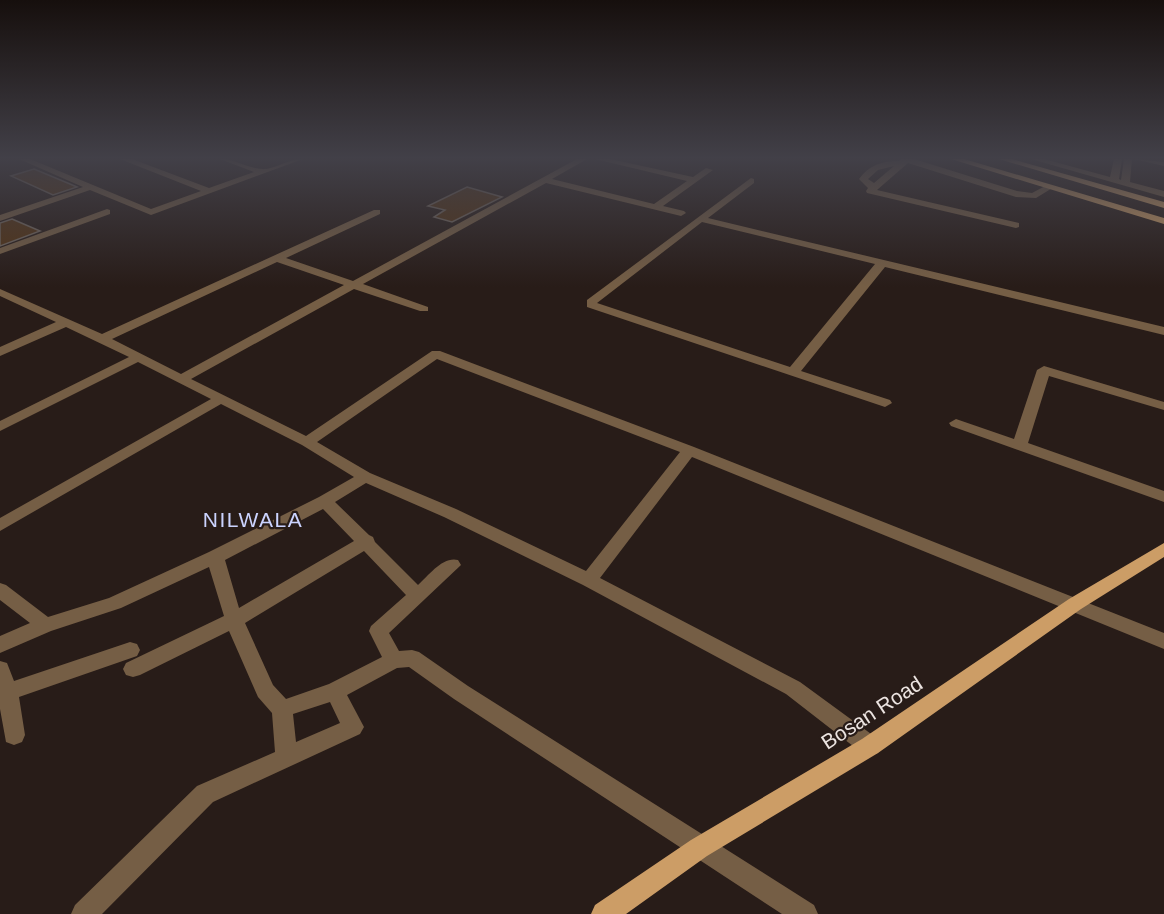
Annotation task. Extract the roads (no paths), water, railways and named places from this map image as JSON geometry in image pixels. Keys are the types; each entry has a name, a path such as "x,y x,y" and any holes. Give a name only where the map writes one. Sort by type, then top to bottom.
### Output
{"main road":[{"path":"1097,202 1164,221"},
{"name":"Bosan Road","path":"604,914 699,848 870,746 1075,604 1164,549"}],"street":[{"path":"0,218 48,202"},
{"path":"126,202 151,212 180,202"},
{"path":"181,379 505,202"},
{"path":"633,202 681,213"},
{"path":"655,207 663,202"},
{"path":"723,202 591,302 591,305 885,403"},
{"path":"909,202 1016,225"},
{"path":"0,251 106,212"},
{"path":"102,339 377,212"},
{"path":"700,219 1164,331"},
{"path":"279,259 424,309"},
{"path":"792,373 882,263"},
{"path":"0,292 102,339 306,442 365,477 450,513 589,580 793,688 870,746"},
{"path":"0,352 66,322"},
{"path":"306,442 436,354 689,450 1164,641"},
{"path":"0,427 137,358"},
{"path":"1019,447 1044,370 1164,406"},
{"path":"0,525 221,399"},
{"path":"956,423 1164,497"},
{"path":"589,580 689,450"},
{"path":"0,645 45,625 115,603 215,557 325,501 365,477"},
{"path":"325,501 367,541 417,595"},
{"path":"8,692 131,659 234,620 367,541"},
{"path":"215,557 234,620 265,691 282,709 286,756"},
{"path":"394,660 378,631 452,566"},
{"path":"0,590 45,625"},
{"path":"282,709 335,691 394,660 412,658 440,680 484,706 800,913"},
{"path":"0,669 8,692 14,735"},
{"path":"84,914 205,794 353,727 335,691"}],"district":[{"name":"NILWALA","path":"253,520"}]}
